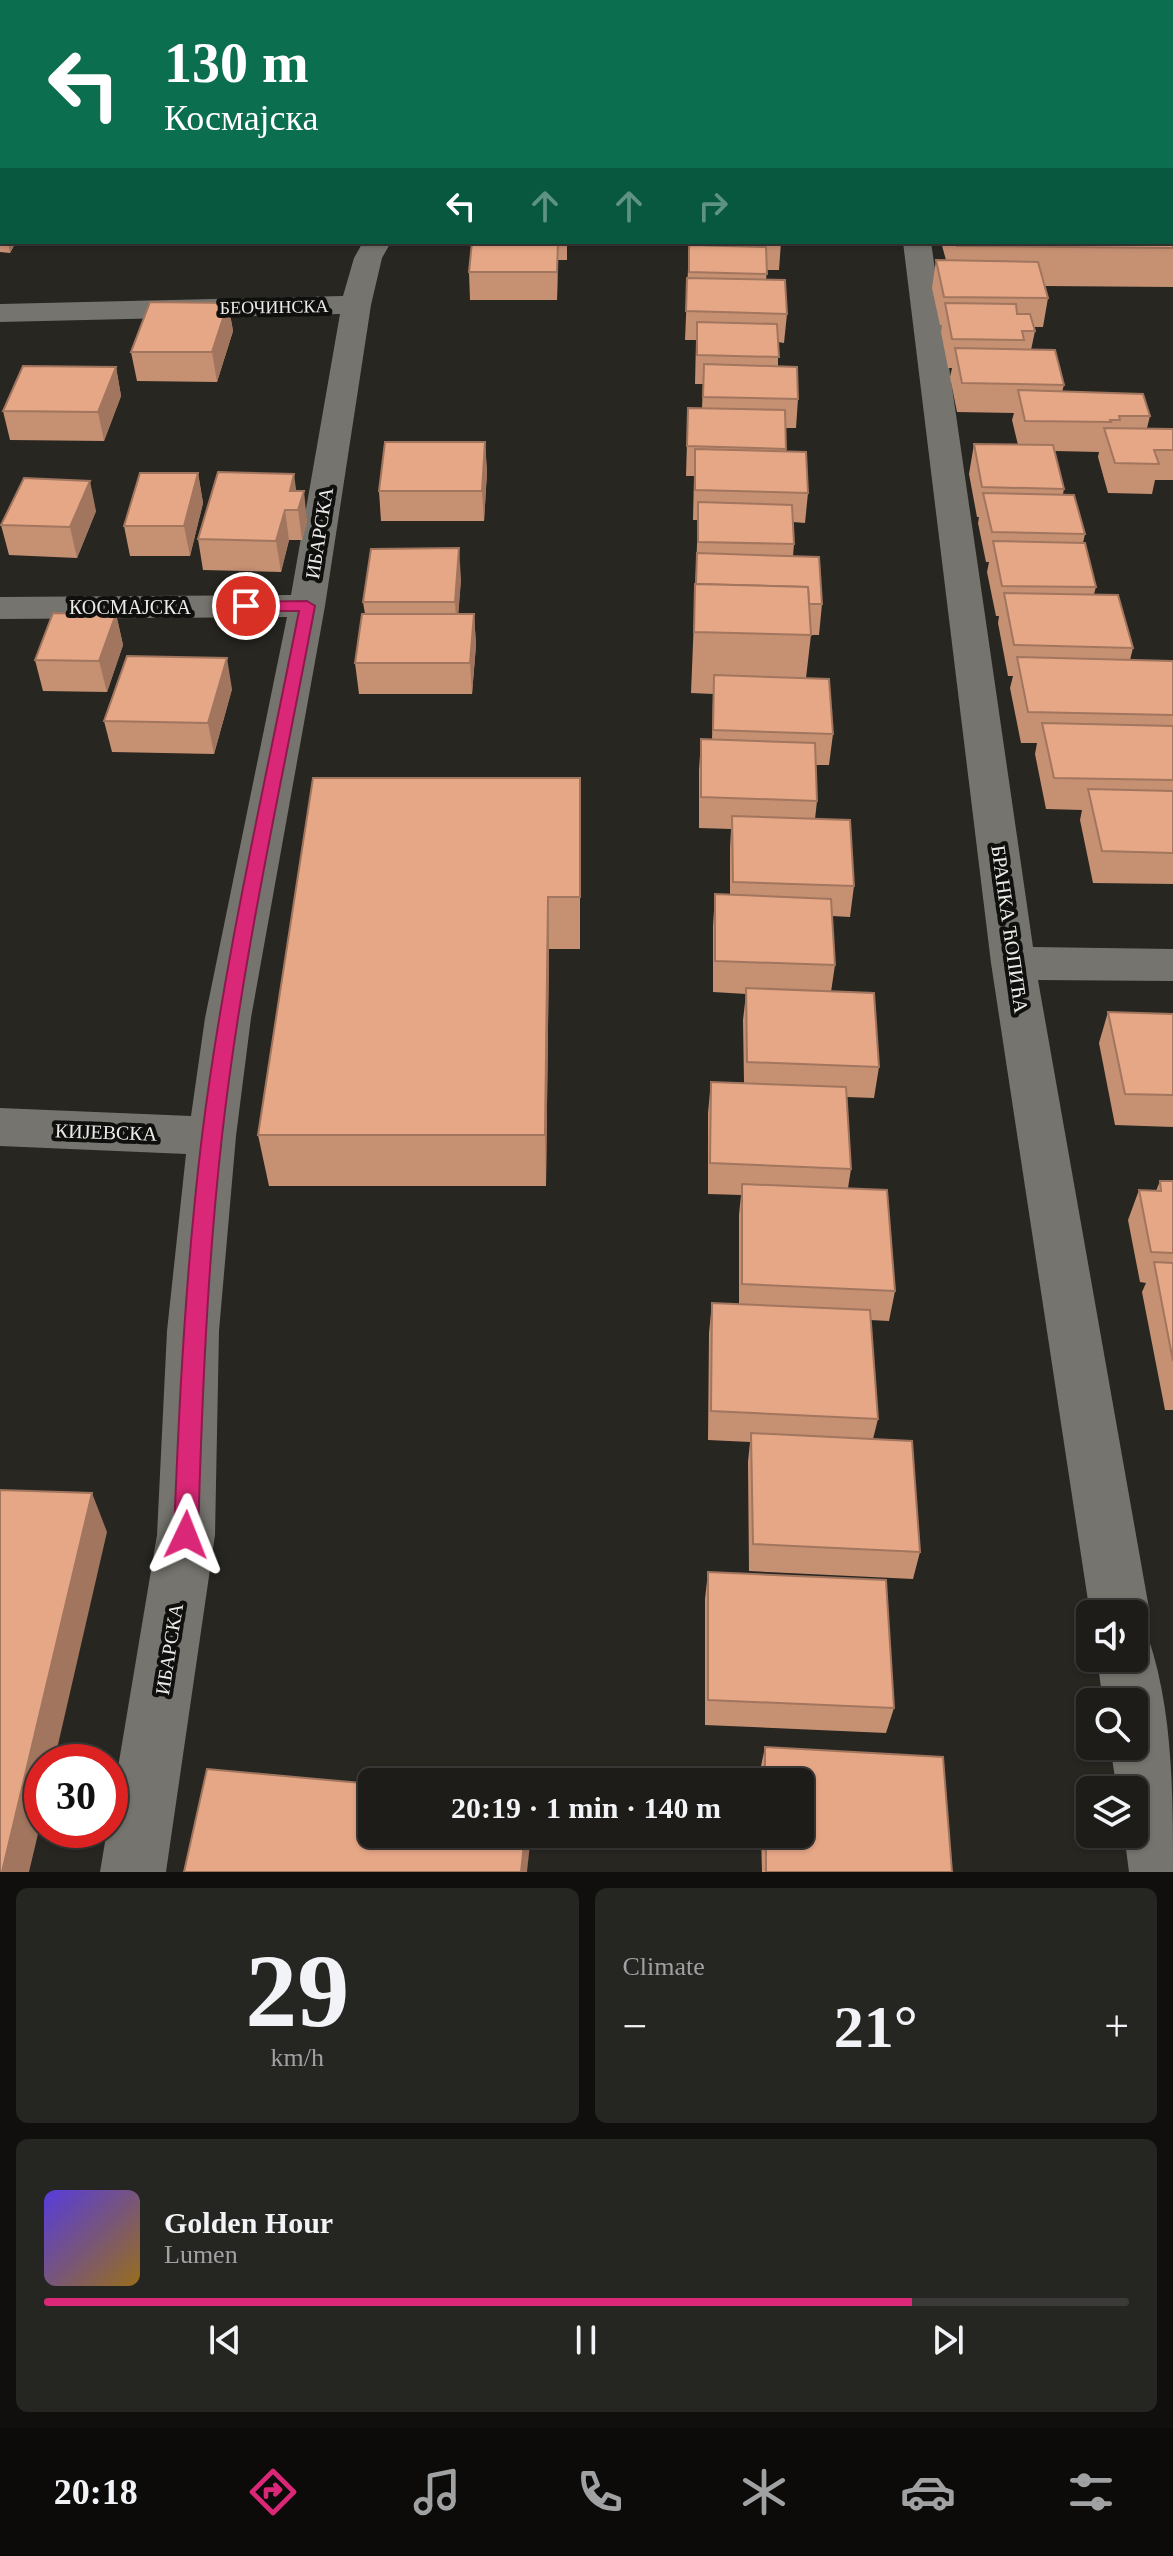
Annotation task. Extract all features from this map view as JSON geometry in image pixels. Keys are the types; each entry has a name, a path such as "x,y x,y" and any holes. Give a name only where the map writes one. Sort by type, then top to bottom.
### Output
{"street":[{"name":"ИБАРСКА","path":"133,1872 186,1535 193,1331 212,1136 228,1018 307,606 356,305 368,258 376,244"},
{"name":"БРАНКА ЋОПИЋА","path":"917,244 1013,963 1118,1600"},
{"name":"БЕОЧИНСКА","path":"0,313 356,305"},
{"name":"КОСМАЈСКА","path":"0,608 307,606"},
{"path":"1013,963 1173,965"},
{"name":"КИЈЕВСКА","path":"0,1127 212,1136"},
{"path":"1129,1672 1162,1872"}],"building":[{"path":"472,244 558,244 557,272 469,272"},
{"path":"1173,244 1173,248 957,246"},
{"path":"689,245 766,247 767,274 689,272"},
{"path":"936,260 1038,262 1048,298 944,297"},
{"path":"687,278 785,280 787,314 686,311"},
{"path":"150,302 228,303 212,352 131,352"},
{"path":"945,303 1016,304 1017,314 1030,314 1035,331 1022,331 1024,340 952,339"},
{"path":"697,322 777,324 779,357 697,355"},
{"path":"955,348 1055,350 1064,385 962,383"},
{"path":"704,364 797,367 798,399 703,397"},
{"path":"23,366 116,367 98,412 3,411"},
{"path":"1018,390 1143,394 1150,416 1119,416 1120,420 1111,422 1025,421"},
{"path":"688,408 785,410 786,449 687,446"},
{"path":"1104,428 1173,429 1173,450 1154,450 1159,464 1115,463"},
{"path":"385,442 485,442 482,491 379,491"},
{"path":"974,444 1053,445 1064,489 982,487"},
{"path":"695,449 806,452 808,493 695,490"},
{"path":"218,472 294,474 290,491 304,491 298,510 285,510 276,541 198,539"},
{"path":"140,473 198,473 184,526 124,526"},
{"path":"24,478 90,481 70,527 1,525"},
{"path":"983,493 1074,495 1085,534 992,532"},
{"path":"698,502 792,505 794,544 698,542"},
{"path":"993,541 1085,543 1096,587 1002,586"},
{"path":"459,548 455,602 363,602 371,549"},
{"path":"697,553 819,557 822,604 809,604 808,587 696,584"},
{"path":"695,584 808,587 811,635 694,632"},
{"path":"1004,593 1118,595 1133,648 1014,645"},
{"path":"53,613 116,614 99,661 35,660"},
{"path":"362,614 474,614 470,663 355,663"},
{"path":"127,656 227,658 208,723 104,721"},
{"path":"1017,657 1173,661 1173,715 1028,712"},
{"path":"714,675 829,679 833,734 713,730"},
{"path":"1042,723 1173,726 1173,780 1054,778"},
{"path":"701,739 815,743 817,801 701,797"},
{"path":"313,778 580,778 580,897 548,897 545,1135 258,1135"},
{"path":"1088,789 1173,791 1173,853 1102,851"},
{"path":"732,816 850,820 854,886 733,882"},
{"path":"715,894 831,899 835,965 715,961"},
{"path":"746,988 874,993 879,1067 747,1062"},
{"path":"1108,1012 1173,1014 1173,1095 1125,1094"},
{"path":"711,1082 846,1087 851,1169 710,1163"},
{"path":"1160,1181 1173,1181 1173,1253 1151,1252 1139,1190 1161,1191"},
{"path":"742,1184 887,1190 895,1291 742,1284"},
{"path":"1154,1262 1173,1263 1173,1361"},
{"path":"712,1303 870,1310 878,1419 711,1411"},
{"path":"751,1433 912,1441 920,1552 753,1544"},
{"path":"0,1490 92,1493 32,1744 24,1744 24,1779 0,1872"},
{"path":"708,1572 886,1580 894,1708 708,1700"},
{"path":"765,1747 943,1757 952,1872 766,1872 766,1848 814,1848 814,1768 765,1768"},
{"path":"207,1769 358,1783 358,1848 524,1848 521,1872 184,1872"}],"route":[{"path":"186,1535 193,1331 212,1136 228,1018 307,606 246,606"}]}
